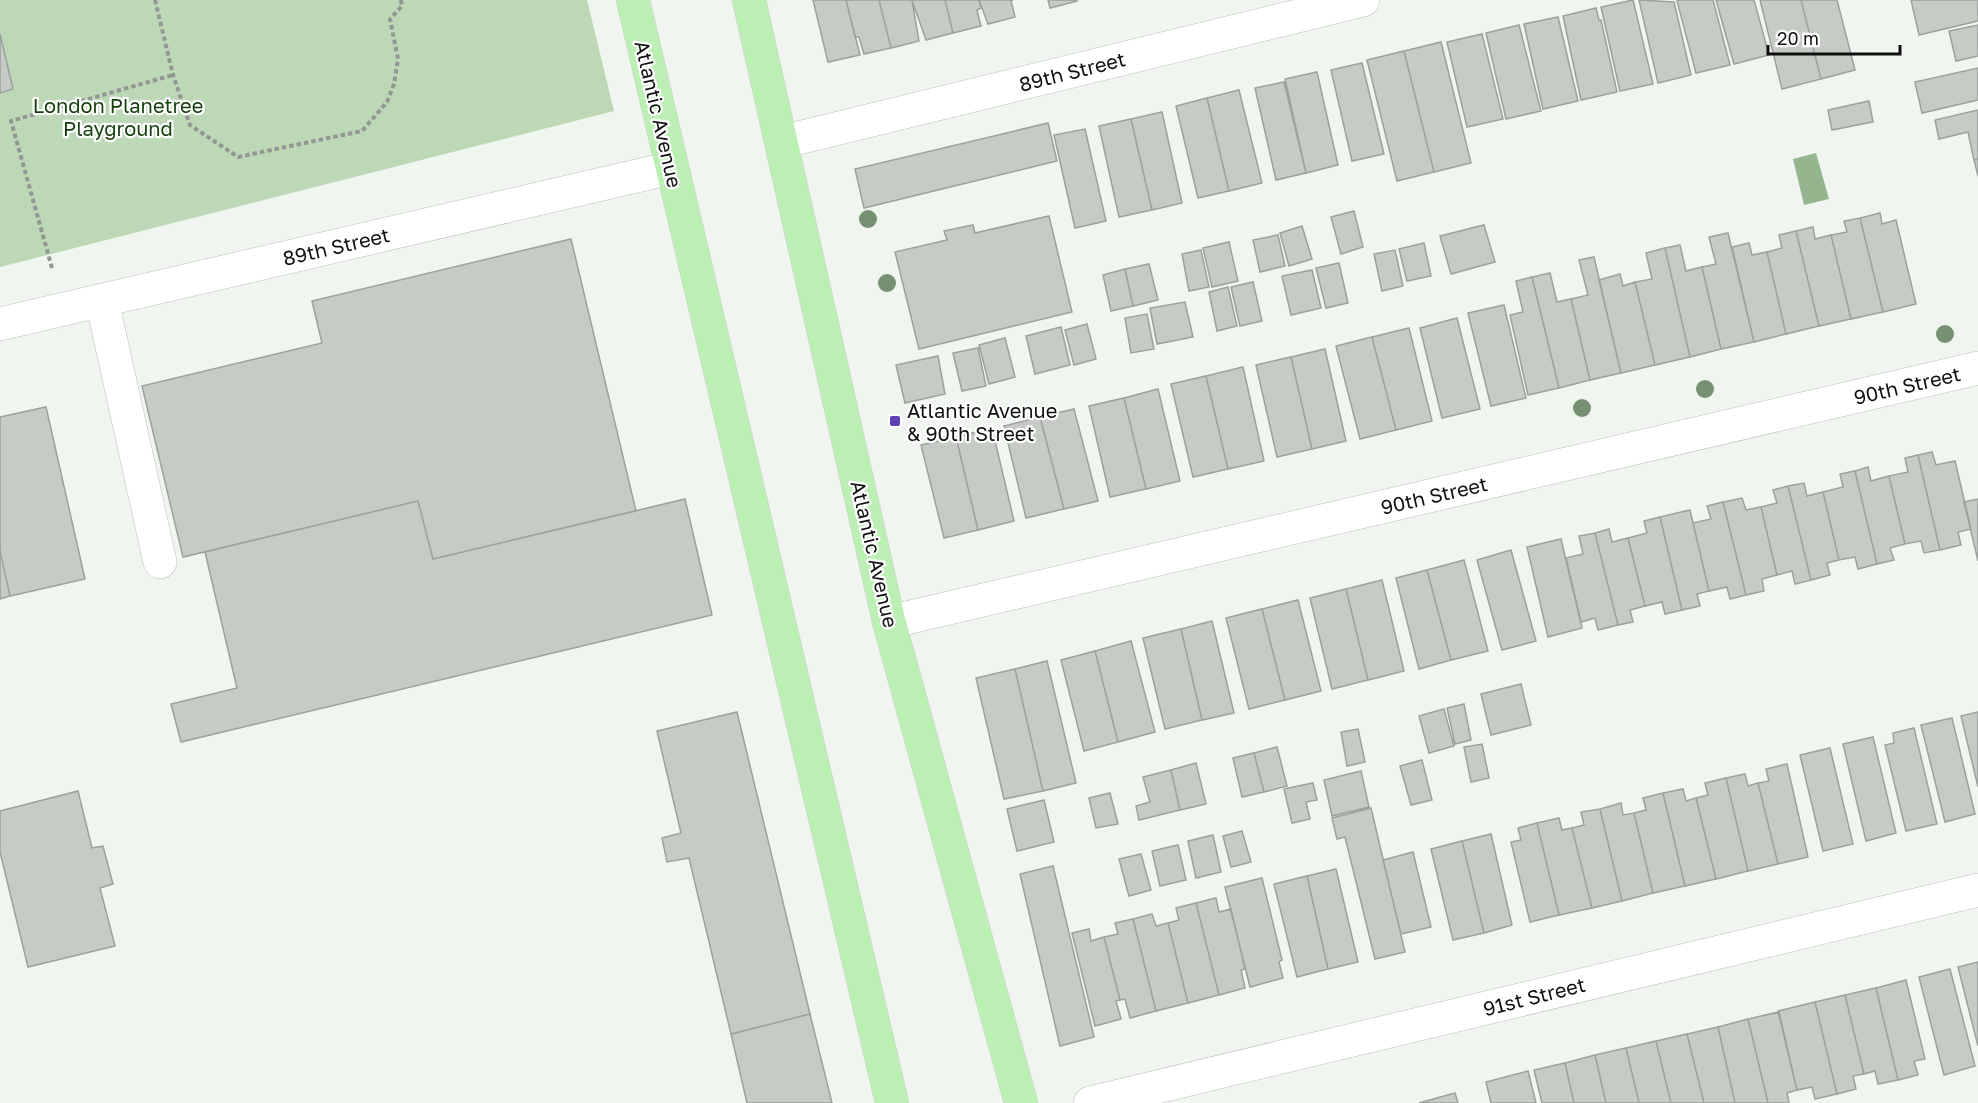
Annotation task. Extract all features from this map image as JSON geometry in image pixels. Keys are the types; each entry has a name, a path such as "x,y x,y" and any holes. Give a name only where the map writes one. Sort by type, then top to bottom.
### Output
{"main road":[{"name":"Atlantic Avenue","path":"633,0 892,1103"},
{"name":"Atlantic Avenue","path":"749,0 890,622 1021,1103"}],"street":[{"name":"89th Street","path":"782,142 1363,0"},
{"name":"89th Street","path":"0,324 671,168"},
{"path":"102,301 160,562"},
{"name":"90th Street","path":"890,622 1978,368"},
{"name":"91st Street","path":"1090,1103 1978,890"}],"path":[{"path":"155,0 173,75 190,124 238,157 362,131 387,102 394,84 398,59 390,19 402,6 401,0"},
{"path":"52,268 11,121 173,75"}],"green space":[{"name":"London Planetree Playground","path":"0,0 587,0 614,111 0,267"}],"shaded area":[{"path":"1816,153 1829,199 1804,205 1793,159"}],"building":[{"path":"813,0 846,0 860,55 828,62"},
{"path":"846,0 879,0 891,48 864,54 859,37 855,37"},
{"path":"879,0 912,0 919,41 891,48"},
{"path":"912,0 945,0 953,33 926,40"},
{"path":"945,0 979,0 981,8 977,10 981,26 953,33"},
{"path":"979,0 1013,0 1011,1 1015,17 988,24"},
{"path":"1048,0 1076,0 1077,1 1050,8"},
{"path":"1633,0 1653,84 1620,91 1601,7"},
{"path":"1639,0 1674,2 1691,75 1658,83"},
{"path":"1713,0 1730,65 1696,73 1677,1"},
{"path":"1716,0 1754,0 1769,55 1734,64"},
{"path":"1760,0 1801,0 1821,79 1782,89"},
{"path":"1801,0 1837,0 1855,70 1821,79"},
{"path":"1911,0 1978,0 1978,21 1919,35"},
{"path":"1596,8 1599,20 1601,20 1617,92 1581,100 1563,16"},
{"path":"1558,17 1578,101 1543,109 1524,24"},
{"path":"1519,25 1541,111 1506,119 1486,33"},
{"path":"1978,25 1978,56 1956,61 1949,31"},
{"path":"0,34 13,89 0,93"},
{"path":"1482,34 1503,119 1467,127 1447,42"},
{"path":"1441,42 1471,163 1434,172 1404,51"},
{"path":"1404,51 1434,172 1397,181 1367,60"},
{"path":"1362,63 1384,154 1352,161 1331,70"},
{"path":"1978,68 1978,100 1922,113 1915,82"},
{"path":"1317,72 1338,165 1306,173 1285,79"},
{"path":"1284,82 1306,173 1276,180 1255,88"},
{"path":"1239,90 1262,183 1229,191 1207,98"},
{"path":"1207,98 1229,191 1198,198 1176,106"},
{"path":"1869,101 1873,122 1832,130 1828,110"},
{"path":"1978,110 1978,159 1974,160 1968,132 1939,139 1935,120"},
{"path":"1162,112 1182,203 1152,210 1131,119"},
{"path":"1131,119 1152,210 1119,217 1099,126"},
{"path":"1048,123 1057,161 864,208 855,169"},
{"path":"1085,129 1106,221 1075,228 1054,135"},
{"path":"1978,159 1978,176 1974,160"},
{"path":"1354,211 1363,247 1341,254 1331,217"},
{"path":"1880,213 1882,224 1896,220 1916,304 1883,312 1860,218"},
{"path":"1049,216 1072,312 919,349 895,252 947,240 944,231 973,225 975,233"},
{"path":"1860,218 1883,312 1851,319 1831,235 1847,232 1844,221"},
{"path":"1484,225 1495,262 1451,274 1440,236"},
{"path":"1302,226 1312,259 1289,266 1280,233"},
{"path":"1813,227 1815,239 1831,235 1851,319 1819,326 1796,231"},
{"path":"1796,231 1819,326 1786,334 1767,252 1782,248 1779,235"},
{"path":"1728,233 1754,342 1721,349 1702,267 1716,264 1709,237"},
{"path":"1278,235 1285,266 1260,272 1253,240"},
{"path":"571,239 636,511 433,559 418,501 183,557 142,386 322,343 312,301"},
{"path":"1229,242 1238,281 1212,287 1203,248"},
{"path":"1424,243 1431,276 1407,281 1399,249"},
{"path":"1749,243 1752,255 1767,252 1786,334 1754,342 1732,247"},
{"path":"1680,245 1686,271 1702,267 1721,349 1690,357 1665,248"},
{"path":"1665,248 1690,357 1655,365 1635,282 1652,279 1646,253"},
{"path":"1201,250 1209,287 1189,291 1182,254"},
{"path":"1395,250 1403,286 1382,291 1374,254"},
{"path":"1594,257 1621,373 1590,380 1571,299 1588,295 1579,260"},
{"path":"1339,263 1348,303 1326,308 1316,268"},
{"path":"1149,264 1158,300 1133,306 1125,269"},
{"path":"1125,269 1133,306 1111,311 1103,275"},
{"path":"1312,270 1321,308 1291,315 1282,276"},
{"path":"1550,273 1557,302 1571,299 1590,380 1559,388 1532,277"},
{"path":"1620,274 1623,286 1635,282 1655,365 1621,373 1599,280"},
{"path":"1532,277 1559,388 1528,395 1510,315 1523,312 1516,281"},
{"path":"1253,282 1262,321 1240,326 1231,287"},
{"path":"1228,287 1237,326 1217,331 1209,292"},
{"path":"1185,302 1193,337 1157,344 1150,308"},
{"path":"1504,305 1526,398 1491,406 1468,313"},
{"path":"1147,314 1154,349 1131,353 1125,318"},
{"path":"1457,318 1480,409 1442,418 1420,328"},
{"path":"1087,324 1096,359 1074,365 1065,330"},
{"path":"1061,327 1070,365 1035,374 1026,336"},
{"path":"1409,328 1432,421 1396,430 1372,337"},
{"path":"1372,337 1396,430 1360,439 1336,346"},
{"path":"1005,338 1015,377 989,384 979,345"},
{"path":"978,348 986,386 962,391 953,353"},
{"path":"1325,349 1346,441 1312,449 1291,357"},
{"path":"938,356 945,394 905,403 896,365"},
{"path":"1291,357 1312,449 1277,457 1256,365"},
{"path":"1243,367 1264,461 1228,469 1206,376"},
{"path":"1206,376 1228,469 1193,477 1171,384"},
{"path":"1158,389 1180,481 1146,489 1124,398"},
{"path":"1124,398 1146,489 1110,497 1089,406"},
{"path":"46,407 85,579 10,596 0,551 0,417"},
{"path":"1074,409 1098,501 1064,509 1040,417"},
{"path":"1040,417 1064,509 1026,518 1004,426"},
{"path":"992,428 1014,521 978,530 956,437"},
{"path":"956,437 978,530 944,538 921,445"},
{"path":"1932,452 1936,465 1955,461 1971,529 1958,532 1961,545 1940,550 1918,455"},
{"path":"1918,455 1940,550 1924,553 1921,541 1905,544 1889,476 1908,472 1905,458"},
{"path":"1868,467 1871,481 1889,476 1905,544 1890,548 1894,560 1877,564 1855,471"},
{"path":"1855,471 1877,564 1858,569 1855,557 1839,560 1823,492 1843,487 1840,474"},
{"path":"1804,483 1807,496 1823,492 1839,560 1827,563 1830,575 1811,580 1788,486"},
{"path":"1788,486 1811,580 1795,584 1792,571 1777,575 1761,507 1777,503 1773,490"},
{"path":"1742,498 1746,510 1761,507 1777,575 1762,579 1764,591 1746,595 1723,502"},
{"path":"685,499 712,615 181,742 171,704 237,688 205,552 418,501 433,559"},
{"path":"1978,499 1978,561 1964,502"},
{"path":"1723,502 1746,595 1730,599 1727,587 1709,591 1693,523 1711,519 1707,506"},
{"path":"1690,510 1709,591 1697,594 1700,606 1682,610 1660,517"},
{"path":"1660,517 1682,610 1665,614 1662,602 1645,606 1628,538 1647,533 1644,521"},
{"path":"1609,529 1612,542 1628,538 1645,606 1630,610 1633,622 1618,625 1595,533"},
{"path":"1595,533 1618,625 1598,630 1595,618 1581,622 1566,558 1583,554 1579,536"},
{"path":"1561,539 1582,628 1548,637 1527,547"},
{"path":"1511,550 1536,641 1502,650 1477,560"},
{"path":"0,551 10,596 0,599"},
{"path":"1464,560 1488,651 1451,660 1427,570"},
{"path":"1427,570 1451,660 1419,669 1396,578"},
{"path":"1382,580 1404,671 1368,680 1346,589"},
{"path":"1346,589 1368,680 1332,689 1310,598"},
{"path":"1298,600 1321,691 1285,700 1262,609"},
{"path":"1262,609 1285,700 1249,709 1226,618"},
{"path":"1212,621 1234,713 1202,720 1181,629"},
{"path":"1181,629 1202,720 1165,729 1143,638"},
{"path":"1131,641 1155,732 1118,742 1095,651"},
{"path":"1095,651 1118,742 1084,751 1061,660"},
{"path":"1047,661 1076,783 1043,791 1015,669"},
{"path":"1015,669 1043,791 1004,799 976,678"},
{"path":"1521,684 1531,725 1491,735 1481,694"},
{"path":"1464,704 1471,740 1455,744 1447,708"},
{"path":"1444,709 1454,746 1429,753 1419,716"},
{"path":"737,712 810,1014 731,1034 689,858 667,862 662,838 681,833 657,731"},
{"path":"1978,712 1978,787 1961,716"},
{"path":"1952,718 1975,814 1945,822 1921,725"},
{"path":"1914,728 1937,824 1906,831 1885,745 1894,743 1893,733"},
{"path":"1358,729 1365,762 1347,766 1341,732"},
{"path":"1873,737 1896,833 1866,841 1843,744"},
{"path":"1482,744 1489,778 1471,782 1464,747"},
{"path":"1277,747 1287,786 1264,792 1254,753"},
{"path":"1830,748 1853,844 1823,851 1800,755"},
{"path":"1254,753 1264,792 1242,797 1233,758"},
{"path":"1422,760 1432,800 1411,805 1400,766"},
{"path":"1196,763 1206,804 1180,810 1171,770"},
{"path":"1787,764 1808,857 1778,864 1758,783 1769,781 1766,769"},
{"path":"1171,770 1180,810 1139,820 1136,806 1150,802 1143,777"},
{"path":"1361,771 1369,807 1332,816 1324,780"},
{"path":"1745,774 1748,786 1758,783 1778,864 1748,871 1726,778"},
{"path":"1726,778 1748,871 1716,879 1696,798 1708,795 1705,783"},
{"path":"1313,783 1317,800 1306,802 1310,819 1292,823 1284,789"},
{"path":"1683,789 1686,801 1696,798 1716,879 1685,886 1663,793"},
{"path":"78,791 92,848 103,846 113,884 100,888 115,946 28,967 0,852 0,811"},
{"path":"1110,793 1118,824 1096,828 1089,798"},
{"path":"1663,793 1685,886 1653,893 1634,813 1646,810 1643,798"},
{"path":"1044,800 1054,842 1017,851 1007,809"},
{"path":"1621,803 1623,815 1634,813 1653,893 1622,901 1600,809"},
{"path":"1371,808 1405,952 1375,959 1345,837 1337,839 1332,818"},
{"path":"1600,809 1622,901 1592,908 1572,828 1584,825 1581,812"},
{"path":"1559,818 1562,830 1572,828 1592,908 1559,915 1537,823"},
{"path":"1537,823 1559,915 1530,922 1511,842 1521,840 1518,828"},
{"path":"1242,831 1251,862 1231,867 1223,836"},
{"path":"1491,834 1512,925 1484,933 1462,841"},
{"path":"1213,835 1221,872 1196,878 1188,841"},
{"path":"1462,841 1484,933 1453,940 1431,849"},
{"path":"1178,845 1186,880 1160,886 1152,851"},
{"path":"1413,852 1431,927 1401,934 1383,860"},
{"path":"1141,854 1151,890 1129,896 1119,859"},
{"path":"1053,866 1094,1037 1060,1046 1020,874"},
{"path":"1336,869 1358,962 1328,969 1307,876"},
{"path":"1307,876 1328,969 1297,977 1274,884"},
{"path":"1262,878 1282,960 1279,962 1283,978 1250,987 1225,887"},
{"path":"1216,898 1219,912 1231,909 1245,969 1241,970 1245,988 1219,995 1196,903"},
{"path":"1196,903 1219,995 1188,1003 1168,923 1179,920 1176,908"},
{"path":"1152,914 1156,926 1168,923 1188,1003 1156,1011 1133,919"},
{"path":"1133,919 1156,1011 1130,1018 1125,999 1120,1000 1104,937 1118,934 1115,923"},
{"path":"1089,929 1091,941 1104,937 1120,1000 1116,1001 1121,1019 1095,1026 1072,933"},
{"path":"1978,962 1978,1046 1958,967"},
{"path":"1950,969 1975,1066 1944,1075 1919,977"},
{"path":"1906,980 1925,1059 1914,1061 1918,1075 1898,1080 1876,988"},
{"path":"1876,988 1898,1080 1878,1084 1875,1071 1864,1074 1845,995"},
{"path":"1845,995 1864,1074 1853,1076 1856,1089 1837,1094 1815,1002"},
{"path":"1815,1002 1837,1094 1815,1099 1812,1087 1797,1090 1778,1011"},
{"path":"1779,1012 1797,1090 1787,1093 1789,1103 1768,1103 1748,1019"},
{"path":"810,1014 832,1103 747,1103 731,1034"},
{"path":"1748,1019 1768,1103 1735,1103 1718,1027"},
{"path":"1718,1027 1735,1103 1704,1103 1687,1034"},
{"path":"1687,1034 1704,1103 1671,1103 1656,1041"},
{"path":"1656,1041 1671,1103 1639,1103 1626,1048"},
{"path":"1626,1048 1639,1103 1606,1103 1595,1055"},
{"path":"1595,1055 1606,1103 1574,1103 1565,1063"},
{"path":"1565,1063 1574,1103 1542,1103 1534,1070"},
{"path":"1528,1071 1536,1103 1491,1103 1486,1082"},
{"path":"1455,1093 1458,1103 1419,1103"}],"place":[{"name":"Atlantic Avenue & 90th Street","path":"895,421"}]}
